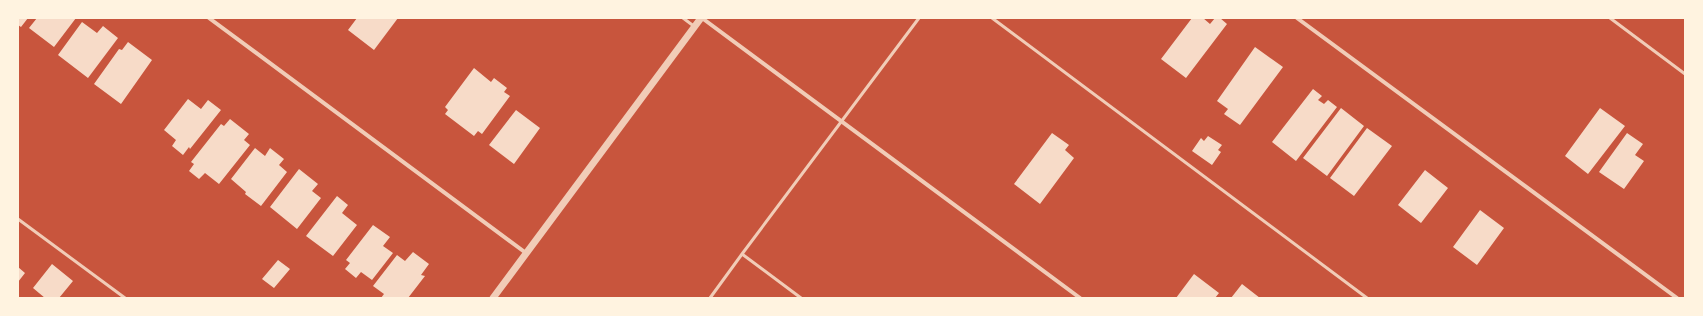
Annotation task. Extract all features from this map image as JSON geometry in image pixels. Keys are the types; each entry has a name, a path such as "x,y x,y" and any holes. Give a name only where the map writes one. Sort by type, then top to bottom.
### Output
{"street":[{"path":"209,18 526,253"},
{"path":"495,297 526,253 702,18 1080,298"},
{"path":"1296,18 1678,298"}],"lane":[{"path":"683,18 695,27"},
{"path":"710,298 919,18"},
{"path":"992,18 1367,298"},
{"path":"1610,18 1685,74"},
{"path":"18,219 125,298"},
{"path":"742,254 801,298"}],"building":[{"path":"18,18 28,18 21,27 18,25"},
{"path":"37,18 76,18 54,47 29,28"},
{"path":"357,18 398,18 374,50 348,30"},
{"path":"1192,18 1203,18 1210,24 1215,18 1220,18 1227,24 1186,78 1161,59"},
{"path":"82,22 97,33 103,26 118,38 88,78 58,55"},
{"path":"128,42 152,60 121,104 94,84 119,49 122,50"},
{"path":"1255,47 1283,67 1240,125 1224,114 1228,109 1217,101"},
{"path":"474,68 491,82 494,78 507,88 504,92 510,96 482,134 478,131 474,136 445,114 448,110 445,107"},
{"path":"1313,89 1322,96 1318,100 1324,104 1328,100 1337,107 1296,161 1272,142"},
{"path":"188,99 201,109 208,100 221,110 190,149 189,147 183,155 172,146 176,140 164,130"},
{"path":"1341,108 1364,126 1327,176 1303,158"},
{"path":"1600,108 1625,126 1588,174 1565,156"},
{"path":"516,110 540,128 514,164 489,145"},
{"path":"230,119 249,134 244,140 250,145 219,184 205,173 199,179 189,171 194,164 191,162 221,124 224,126"},
{"path":"1367,128 1392,146 1354,196 1330,178"},
{"path":"1052,133 1069,145 1065,150 1074,158 1040,204 1014,184"},
{"path":"1627,133 1643,144 1635,155 1644,161 1624,189 1599,172"},
{"path":"1208,136 1222,145 1218,150 1221,152 1212,165 1192,151 1201,138 1204,141"},
{"path":"255,148 265,156 270,148 284,159 279,165 287,172 261,206 245,194 246,192 231,179"},
{"path":"299,169 318,184 312,191 321,198 297,229 270,207"},
{"path":"1425,170 1448,188 1421,223 1398,205"},
{"path":"337,196 348,205 342,213 357,225 333,256 306,236"},
{"path":"1480,210 1504,228 1477,265 1453,247"},
{"path":"373,225 390,237 383,246 393,253 372,280 361,272 356,278 345,269 350,263 346,260"},
{"path":"413,252 429,264 421,275 425,276 408,298 381,298 384,294 373,286 397,255 405,261"},
{"path":"278,260 290,269 274,288 262,279"},
{"path":"52,264 73,281 59,298 45,298 33,288"},
{"path":"18,267 25,273 18,282"},
{"path":"1194,274 1219,293 1215,298 1176,298"},
{"path":"1242,284 1260,298 1231,298"}]}
